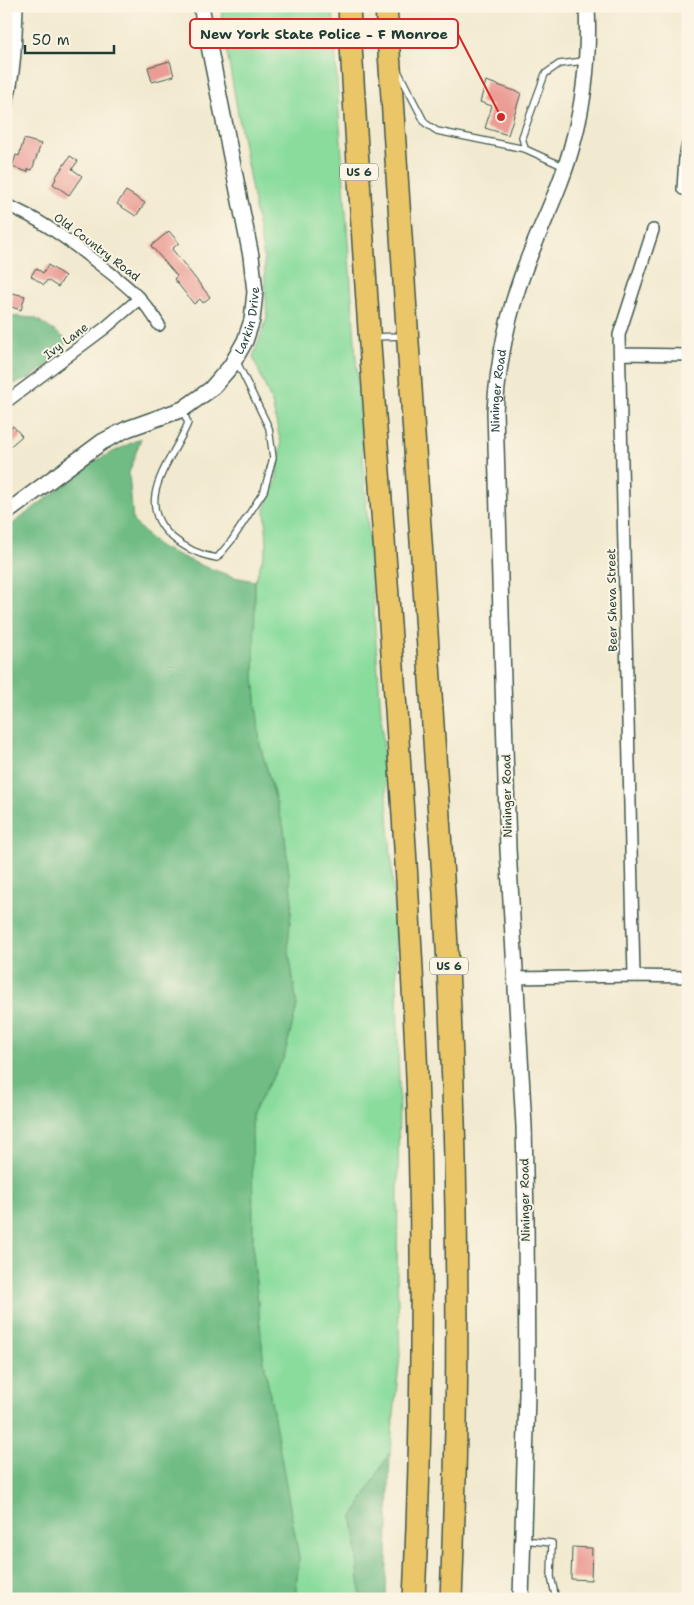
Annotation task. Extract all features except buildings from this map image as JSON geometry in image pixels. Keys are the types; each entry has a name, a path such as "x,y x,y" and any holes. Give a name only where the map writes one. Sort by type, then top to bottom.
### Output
{"highway":[{"name":"US 6","path":"350,6 370,337 407,881 417,1076 421,1323 419,1462 414,1599"},
{"name":"US 6","path":"386,6 444,892 454,1082 458,1331 456,1472 451,1599"}],"street":[{"path":"6,108 16,48 16,6"},
{"name":"Larkin Drive","path":"6,513 102,442 127,429 183,408 211,389 231,366 245,342 252,320 255,292 251,256 201,6"},
{"name":"Nininger Road","path":"521,1599 527,1394 526,1219 524,1126 508,849 504,665 496,461 497,386 503,344 515,297 566,167 578,122 586,60 587,6"},
{"path":"683,189 684,158 688,143"},
{"name":"Old Country Road","path":"6,206 31,216 54,230 126,285 140,298 159,325"},
{"name":"Beer Sheva Street","path":"634,976 619,335 653,230"},
{"name":"Ivy Lane","path":"6,402 105,328 140,298"},
{"path":"620,354 688,355"},
{"path":"515,978 688,976"}],"lane":[{"path":"389,56 425,123 437,131 525,149 566,167"},
{"path":"525,149 522,137 545,74 559,64 586,60"},
{"path":"370,337 407,335"},
{"path":"183,408 188,423 163,470 155,491 158,520 166,532 182,546 202,556 217,558 232,540 264,491 273,458 269,428 235,359"},
{"path":"524,1540 552,1543 551,1577 556,1599"}],"green space":[{"path":"223,6 333,7 396,929 399,1088 397,1276 400,1355 390,1452 353,1517 361,1599 295,1599 299,1558 263,1356 253,1252 252,1113 284,1057 297,1006 288,945 292,901 284,829 260,745 254,676 255,581 267,545 265,509 276,482 281,444 272,403 253,357 267,318 264,258 221,19"},
{"path":"6,316 35,318 66,339 65,353 30,378 6,387"},
{"path":"141,438 129,473 133,521 158,546 203,566 234,577 255,581 254,676 260,745 284,829 292,901 288,945 297,1006 284,1057 252,1113 253,1252 263,1356 299,1558 295,1599 6,1599 6,531 11,525 97,460"},
{"path":"390,1452 386,1599 361,1599 353,1517"}],"place":[{"name":"New York State Police - F Monroe","path":"501,117"}]}
